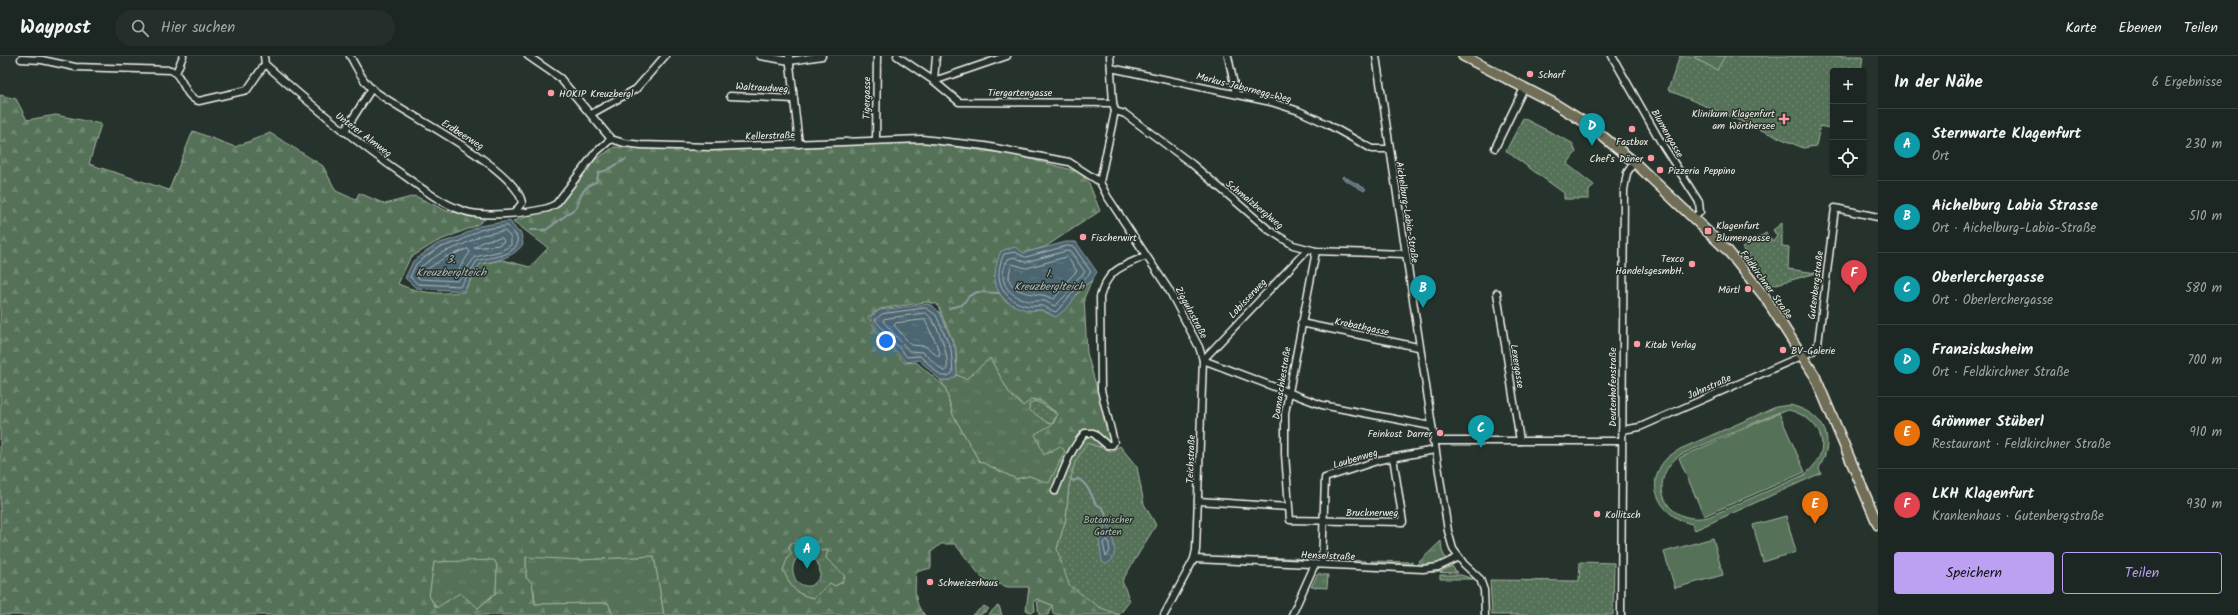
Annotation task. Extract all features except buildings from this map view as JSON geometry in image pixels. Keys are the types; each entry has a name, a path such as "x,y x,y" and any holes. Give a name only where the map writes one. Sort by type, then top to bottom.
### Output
{"main road":[{"name":"Feldkirchner Straße","path":"1463,56 1524,88 1589,125 1634,162 1728,251 1746,272 1815,376 1878,522"}],"street":[{"path":"176,73 183,56"},
{"path":"21,59 42,60 75,67 170,70 176,73 191,97 199,101 247,90 265,64 264,56"},
{"name":"Erdbeerweg","path":"350,56 372,88 486,161 515,188 522,198 522,203 515,212"},
{"path":"515,212 538,210 556,204 595,153 611,139 560,78 528,56"},
{"path":"591,114 636,89 665,56"},
{"path":"760,56 790,58 822,56"},
{"name":"Tigergasse","path":"876,139 877,56"},
{"name":"Tiergartengasse","path":"897,56 934,81 959,102 1113,103"},
{"path":"936,56 934,81 1007,56"},
{"path":"1100,182 1115,111 1113,103 1110,56"},
{"path":"1228,56 1236,94"},
{"name":"Aichelburg-Labia-Straße","path":"1376,56 1418,348 1449,536 1453,549 1480,579 1484,590 1486,615"},
{"name":"Blumengasse","path":"1612,56 1662,144 1699,202 1700,212 1694,218"},
{"path":"790,58 799,144"},
{"name":"Unterer Almweg","path":"265,64 316,110 426,191 465,212 515,212"},
{"name":"Markus-Jabornegg-Weg","path":"1111,68 1236,94 1299,111 1327,124 1372,149 1389,149"},
{"path":"344,132 372,88"},
{"path":"1495,148 1524,88"},
{"name":"Waltraudweg","path":"730,96 794,99"},
{"name":"Schmalzberglweg","path":"1115,111 1126,114 1192,164 1269,230 1293,245 1307,250 1316,251 1405,254"},
{"name":"Kellerstraße","path":"611,139 624,144 641,146 711,147 799,144 876,139 922,139 1024,152 1069,162 1100,182"},
{"name":"Deutenhofenstraße","path":"1621,615 1624,190 1627,173 1634,162"},
{"name":"Ziggulnstraße","path":"1100,182 1107,196 1169,290 1199,347 1203,360"},
{"name":"Gutenbergstraße","path":"1803,356 1813,351 1818,344 1835,208 1878,217"},
{"name":"Lobisserweg","path":"1203,360 1307,250"},
{"name":"Damaschkestraße","path":"1316,251 1288,393 1285,432 1288,506 1290,520 1323,522"},
{"path":"1056,491 1077,441 1085,433 1093,433 1107,445 1112,445 1114,442 1101,390 1100,297 1104,283 1114,271 1146,256"},
{"name":"Lexergasse","path":"1497,293 1520,441"},
{"name":"Krobathgasse","path":"1301,323 1418,348"},
{"name":"Jahnstraße","path":"1622,430 1640,427 1803,356"},
{"path":"1203,360 1322,405 1431,426"},
{"name":"Teichstraße","path":"1194,559 1198,501 1203,360"},
{"path":"1433,441 1622,442"},
{"name":"Laubenweg","path":"1322,564 1325,478 1393,457 1435,450"},
{"name":"Brucknerweg","path":"1323,522 1403,522 1393,457"},
{"path":"1198,501 1288,506"},
{"name":"Henselstraße","path":"1194,559 1423,569 1438,568 1459,557"},
{"path":"1164,615 1194,559"},
{"path":"1292,615 1315,564"}],"green space":[{"name":"Klinikum Klagenfurt am Wörthersee","path":"1680,56 1863,56 1861,68 1830,68 1830,128 1820,126 1816,146 1803,148 1668,90"},
{"path":"1696,56 1725,56 1717,70 1695,58"},
{"path":"0,95 16,99 27,120 56,115 101,124 89,164 169,190 193,131 235,147 270,133 323,166 336,191 356,200 359,193 385,204 415,196 449,212 491,215 475,226 436,242 410,258 398,284 415,290 430,292 464,292 480,264 502,260 530,267 548,248 513,221 556,208 595,160 614,147 714,150 919,142 1015,155 1080,172 1089,183 1100,211 1045,247 1024,253 994,276 999,293 1005,301 1028,310 1041,310 1056,317 1082,288 1092,280 1084,298 1087,353 1112,443 1099,447 1087,443 1069,486 1066,519 1057,549 1119,615 1074,615 1070,613 1069,615 1053,614 1052,605 1037,599 1034,601 1035,611 1030,612 1026,610 1029,587 1008,587 983,579 955,544 941,544 931,552 931,568 916,572 915,589 918,606 925,615 664,615 654,556 580,560 526,557 526,578 532,582 535,604 608,603 613,615 0,615","holes":["926,302 937,304 956,348 957,375 966,379 990,358 1010,394 1023,406 1032,399 1041,401 1058,414 1053,424 1035,434 1044,455 1060,446 1065,451 1049,483 1029,476 1016,479 979,461 953,415 945,387 916,362 905,363 879,334 868,317 880,309","802,540 815,541 821,551 828,550 826,558 845,576 841,583 835,586 830,583 814,598 802,594 794,589 783,570 788,557 792,554 788,547 791,543 796,544","494,560 497,565 496,593 478,608 460,593 436,608 429,596 434,562"]},
{"path":"1523,118 1572,143 1576,152 1567,164 1594,185 1589,191 1589,199 1564,199 1564,193 1506,151"},
{"path":"1782,223 1782,246 1789,247 1788,269 1817,273 1769,286 1742,248 1766,233 1773,242 1777,236 1773,230"},
{"path":"990,358 1010,394 1023,406 1031,399 1041,401 1058,414 1053,424 1060,446 1066,451 1049,484 1029,476 1016,479 979,461 953,415 945,387 940,380 950,380 957,375 966,379"},
{"path":"1034,401 1042,404 1057,414 1052,424 1048,423 1029,410 1029,404"},
{"path":"1790,405 1801,409 1811,414 1824,428 1827,446 1819,468 1821,473 1695,530 1692,524 1681,520 1664,507 1658,498 1656,478 1660,468 1668,457 1680,449 1776,407","holes":["1789,410 1810,421 1817,429 1821,438 1822,447 1819,457 1804,475 1708,517 1693,518 1681,515 1671,508 1665,499 1662,488 1664,477 1669,465 1680,455 1777,413"]},
{"path":"1779,413 1805,472 1704,516 1679,458"},
{"name":"Botanischer Garten","path":"1087,443 1111,451 1120,446 1137,467 1144,504 1156,525 1122,581 1130,601 1119,615 1099,607 1069,585 1057,549 1066,519 1069,486 1075,462"},
{"path":"1786,516 1796,552 1763,562 1753,525"},
{"path":"1713,538 1723,575 1675,588 1664,552"},
{"path":"804,540 804,551 793,565 793,573 797,582 804,586 810,586 815,583 820,576 819,566 811,552 809,540 828,550 826,558 845,576 841,583 835,586 830,583 814,598 802,594 794,589 783,570 791,543 796,544"},
{"path":"1441,541 1442,551 1446,559 1436,564 1417,564"},
{"path":"526,556 580,560 654,556 664,615 613,615 608,603 535,604 534,590 526,578"},
{"path":"1257,557 1318,559 1318,561 1257,559"},
{"path":"494,559 497,565 496,592 478,608 437,608 429,596 434,562"},
{"path":"1325,559 1365,561 1365,563 1325,561"},
{"path":"1371,561 1412,562 1412,564 1371,563"},
{"path":"1580,562 1614,563 1613,615 1492,615 1490,580 1579,581"},
{"path":"1452,566 1457,573 1430,572 1442,571"},
{"path":"1320,573 1321,575 1328,575 1327,588 1311,587 1317,575"},
{"path":"1440,575 1461,575 1473,579 1440,579"},
{"path":"1037,599 1052,605 1048,615 1039,615"},
{"path":"984,606 989,609 980,615 972,615"},
{"path":"999,606 1002,615 988,615 996,607"}],"water":[{"path":"1343,176 1366,189 1364,191 1342,178"},
{"name":"3. Kreuzberglteich","path":"510,221 517,231 521,233 523,244 509,256 480,264 463,291 416,288 405,278 413,261 437,244 459,237 479,226"},
{"name":"1. Kreuzberglteich","path":"1066,242 1076,242 1097,272 1092,280 1080,289 1069,306 1056,317 1042,310 1027,310 1016,306 1007,301 1001,295 995,280 995,271 1001,251 1015,247 1024,253"},
{"path":"927,304 933,306 940,313 955,348 957,375 950,380 940,380 919,360 906,362 880,333 870,317 880,310"},
{"path":"1107,518 1114,543 1114,555 1106,564 1102,562 1099,539 1104,537 1105,520"}],"waterway":[{"path":"530,230 546,230 577,207 583,192 588,186 596,182 599,172 605,171 626,159"},
{"path":"949,308 962,305 969,296 977,292 999,293"},
{"path":"1070,478 1073,481 1078,479 1087,486 1095,503 1104,510 1106,518"}],"place":[{"name":"Scharf","path":"1530,74"},
{"name":"HOKIP Kreuzbergl","path":"551,93"},
{"name":"Klinikum Klagenfurt am Wörthersee","path":"1784,119"},
{"name":"Fastbox","path":"1632,129"},
{"name":"Franziskusheim","path":"1592,146"},
{"name":"Chef's Döner","path":"1651,158"},
{"name":"Pizzeria Peppino","path":"1660,170"},
{"name":"Klagenfurt Blumengasse","path":"1708,231"},
{"name":"Fischerwirt","path":"1083,237"},
{"name":"Texco HandelsgesmbH.","path":"1692,264"},
{"name":"Mörtl","path":"1748,289"},
{"name":"LKH Klagenfurt","path":"1854,293"},
{"name":"Aichelburg Labia Strasse","path":"1423,308"},
{"name":"Kitab Verlag","path":"1637,344"},
{"name":"BV-Galerie","path":"1783,350"},
{"name":"Feinkost Darrer","path":"1440,433"},
{"name":"Oberlerchergasse","path":"1481,448"},
{"name":"Kollitsch","path":"1597,514"},
{"name":"Grömmer Stüberl","path":"1815,524"},
{"name":"Sternwarte Klagenfurt","path":"807,569"},
{"name":"Schweizerhaus","path":"930,582"}]}
